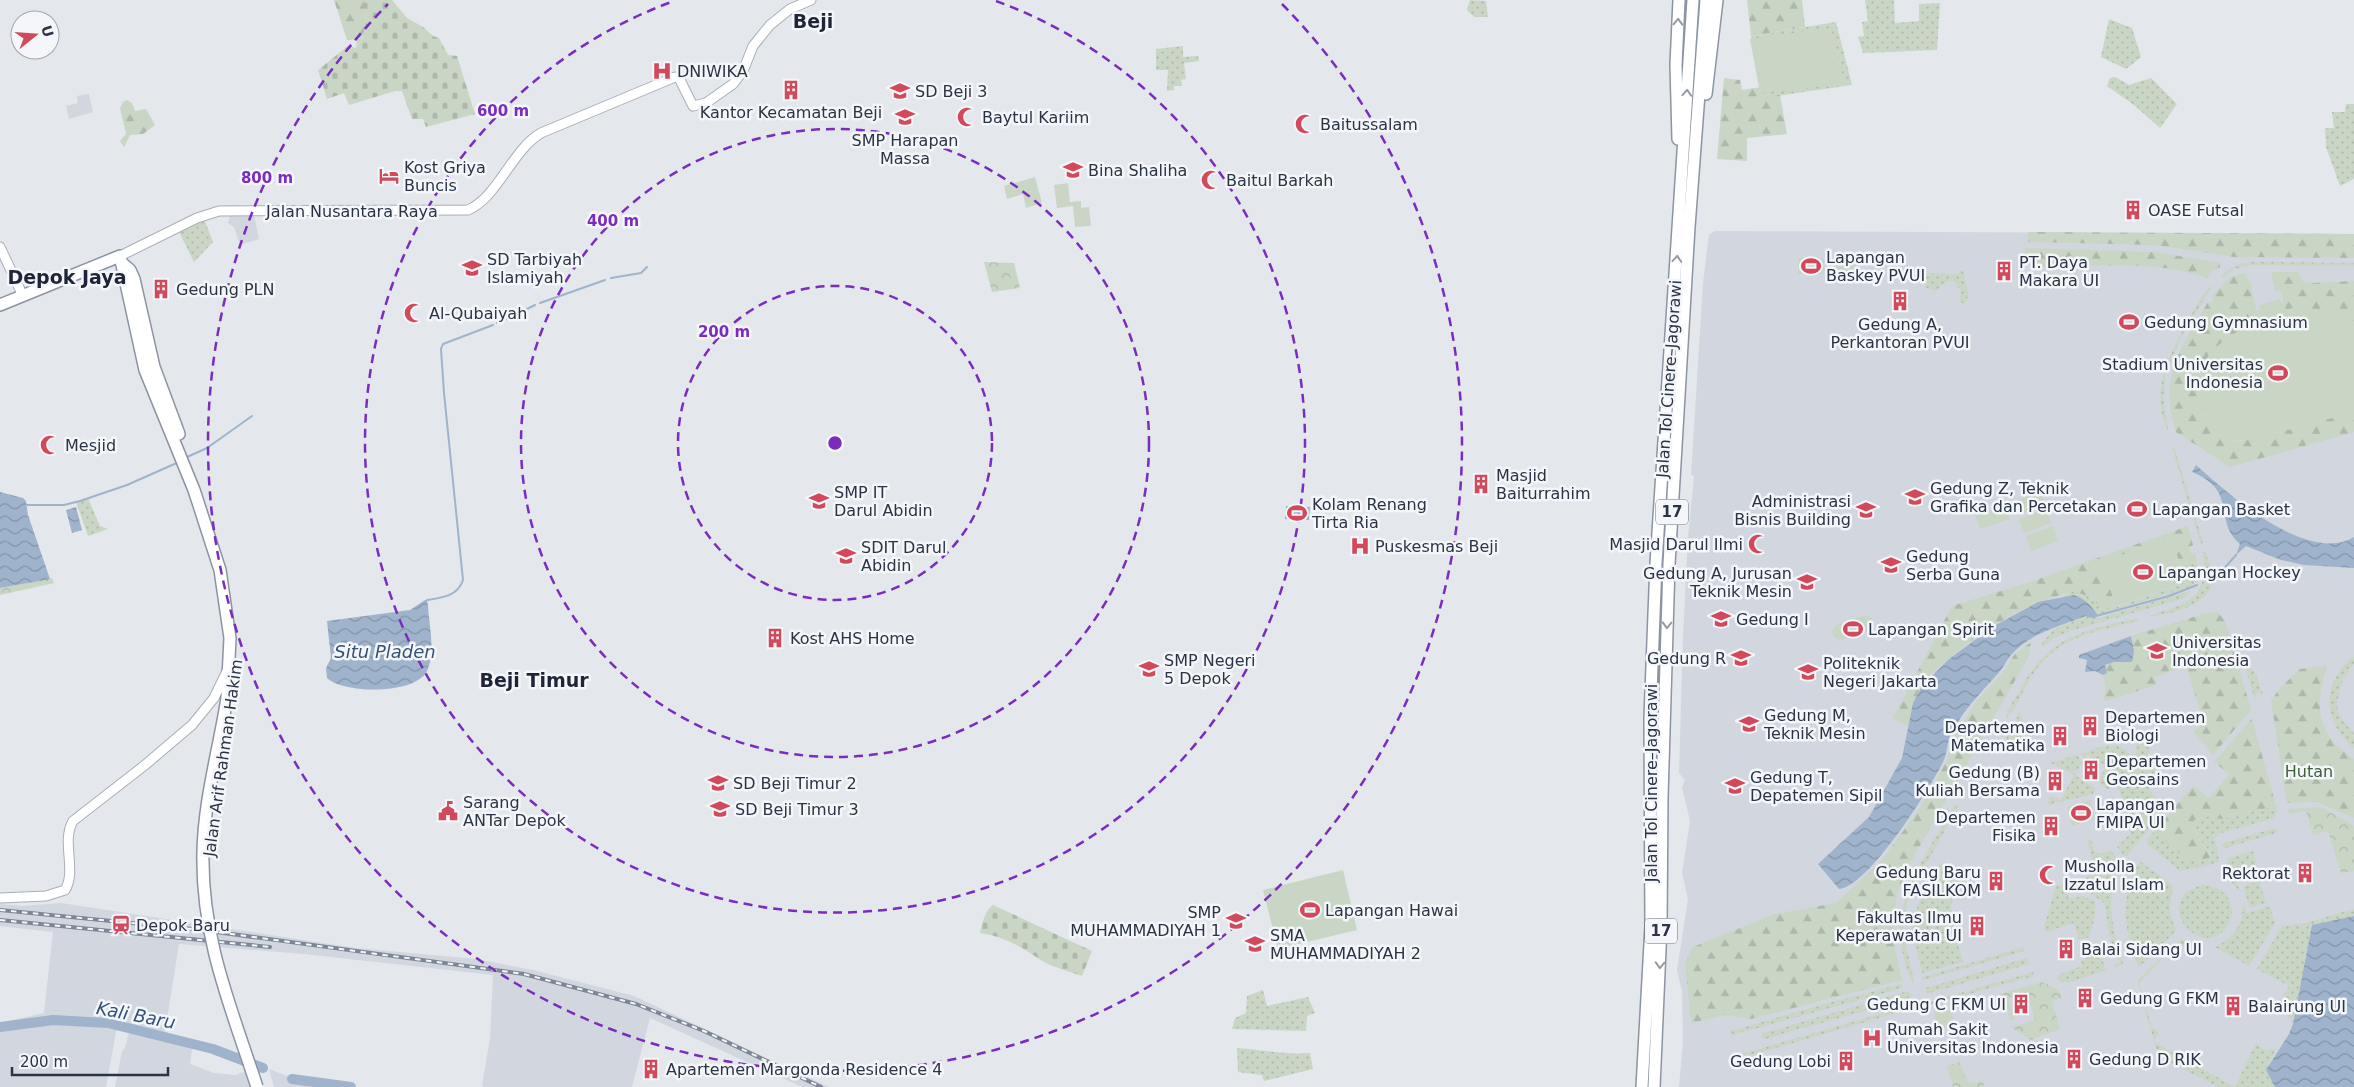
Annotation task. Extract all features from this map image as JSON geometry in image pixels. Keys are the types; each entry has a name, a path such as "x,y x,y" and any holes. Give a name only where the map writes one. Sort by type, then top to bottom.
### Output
{"highway":[{"path":"1679,0 1676,65 1684,228"},
{"name":"Jalan Tol Cinere–Jagorawi","path":"1654,1087 1662,926 1662,797 1669,564 1693,0"},
{"name":"Jalan Tol Cinere–Jagorawi","path":"1642,1087 1651,926 1650,718 1656,563 1684,228 1706,0"},
{"path":"1684,228 1718,0"},
{"name":"Jalan Nusantara Raya","path":"0,305 121,260"},
{"name":"Jalan Arif Rahman Hakim","path":"121,260 145,370 174,431 228,569 236,620 237,661 206,813 203,850 204,890 209,934 218,969 257,1087"},
{"name":"Jalan Arif Rahman Hakim","path":"210,524 224,586 230,638 227,670 230,699 211,824 209,856 210,900 214,929 229,983 265,1087"}],"street":[{"name":"Jalan Nusantara Raya","path":"121,260 191,221 219,211 468,210 480,202 538,135 678,77 693,106 706,104 736,81 743,71 753,46 770,25 790,9 811,0"},
{"path":"0,247 23,296"},
{"path":"0,898 46,896 65,890 68,881 69,831 73,821 145,765 192,725 211,704 227,670"}],"shaded area":[{"path":"89,94 93,112 69,119 66,106 78,103 77,96"},
{"path":"230,214 254,215 259,239 240,245 234,227 228,223"},
{"name":"Universitas Indonesia","path":"1714,231 2354,234 2354,1087 1679,1087 1683,1042 1682,991 1677,970 1688,899 1682,873 1690,821 1682,787 1685,780 1679,773 1683,637 1688,537 1694,476 1691,475 1703,283 1709,235"},
{"path":"61,903 356,948 476,959 533,970 634,996 829,1087 802,1087 650,1018 632,1087 483,1087 490,1039 493,975 304,954 179,944 165,1032 193,1042 190,1064 214,1073 236,1075 246,1071 251,1087 115,1087 122,1051 125,1048 131,1024 118,1021 106,1087 0,1087 0,1023 44,1013 53,932 0,926 0,904 23,906"},
{"path":"269,1069 308,1084 327,1087 274,1087"}],"green space":[{"path":"334,0 365,0 366,19 363,37 356,48 357,39 347,40"},
{"path":"365,0 392,0 407,18 439,38 448,55 457,56 475,114 426,127 423,119 412,119 402,91 395,91 349,105 344,93 327,99 318,70 348,46 356,48 365,31"},
{"path":"1470,0 1486,1 1488,17 1474,17 1467,10"},
{"path":"1747,0 1802,0 1805,27 1751,36"},
{"path":"1865,0 1894,0 1895,23 1919,21 1919,4 1940,3 1937,50 1863,53 1858,37 1864,36 1862,22 1868,21"},
{"path":"2109,19 2132,28 2141,57 2126,69 2101,57"},
{"path":"1836,22 1852,85 1763,98 1751,36"},
{"path":"1831,28 1845,84 1760,93 1750,39"},
{"path":"1183,46 1183,57 1198,56 1199,61 1184,63 1186,79 1181,80 1182,86 1174,86 1174,90 1167,91 1168,70 1156,70 1156,49"},
{"path":"2115,77 2129,85 2151,78 2177,104 2160,128 2134,105 2107,86 2110,78"},
{"path":"1724,78 1740,80 1742,90 1761,87 1763,97 1780,95 1787,134 1747,138 1747,161 1717,159"},
{"path":"127,100 132,103 135,111 146,109 155,125 143,134 130,135 124,147 120,141 126,134 120,108 123,102"},
{"path":"2346,104 2354,104 2354,179 2340,186 2326,147 2325,128 2334,128 2332,112 2345,112"},
{"path":"1035,177 1042,203 1026,208 1023,194 1007,199 1004,186"},
{"path":"1068,183 1070,202 1081,201 1081,208 1089,207 1091,226 1075,227 1073,206 1057,208 1054,185"},
{"path":"203,216 213,242 194,262 177,228"},
{"path":"2028,232 2354,234 2354,258 2234,257 2155,245 2028,242"},
{"path":"2024,248 2156,252 2220,263 2220,267 2211,272 2206,278 2185,272 2142,266 2032,267 2027,264"},
{"path":"1837,254 1857,254 1857,272 1836,271"},
{"name":"Lapangan Baskey PVUI","path":"1798,258 1824,259 1824,274 1798,274"},
{"path":"984,262 1014,263 1020,288 992,292"},
{"path":"2254,262 2354,263 2354,266 2251,265 2234,269 2222,278 2220,276 2236,265"},
{"path":"1923,270 1925,273 1958,274 1960,271 1963,271 1968,292 1967,302 1962,303 1959,301 1961,292 1954,281 1947,281 1936,291 1925,287"},
{"path":"2271,272 2298,272 2302,281 2312,283 2354,281 2354,327 2339,318 2321,311 2303,308 2285,310 2281,291 2275,290"},
{"path":"2245,273 2251,284 2258,319 2228,338 2208,357 2234,442 2254,439 2354,412 2354,432 2230,467 2176,432 2171,413 2171,379 2181,349 2208,302 2211,303 2214,298 2212,296 2229,278"},
{"path":"2213,285 2181,337 2165,377 2164,402 2168,430 2162,415 2160,401 2165,371 2170,357 2198,303 2206,291"},
{"name":"Stadium Universitas Indonesia","path":"2280,299 2286,310 2304,308 2322,311 2354,327 2354,412 2254,439 2225,441 2210,424 2201,403 2200,380 2202,369 2207,358 2216,347 2246,325 2258,319 2256,311 2260,310 2259,305"},
{"path":"2172,447 2174,447 2203,542 2201,545"},
{"path":"2041,492 2045,505 2017,515 2012,502"},
{"path":"88,498 100,526 108,529 88,536 76,502"},
{"path":"2005,504 2010,519 1980,529 1975,515"},
{"path":"2046,509 2051,523 2024,533 2019,519"},
{"path":"2053,526 2058,541 2031,551 2026,536"},
{"path":"2188,526 2193,545 2189,548 2191,554 2195,553 2198,565 2195,578 2186,582 2171,538 2101,562 2116,606 2103,609 2091,597 2072,591 2026,607 1975,638 1929,676 1916,696 1908,727 1893,718 1952,606 2030,582"},
{"name":"Lapangan Hockey","path":"2171,538 2186,582 2116,606 2101,562"},
{"path":"2203,551 2206,553 2213,577 2209,591 2203,598 2186,608 2166,614 2149,616 2183,604 2195,596 2205,577"},
{"path":"2198,566 2198,578 2191,587 2097,615 2083,601 2074,597 2064,596 2076,591 2101,604 2113,607 2119,606 2195,578"},
{"path":"52,578 54,583 0,595 0,588"},
{"path":"2191,591 2182,599 2070,631 2054,638 2043,647 2041,645 2053,630 2086,616 2095,619"},
{"path":"2217,612 2225,620 2251,710 2213,755 2193,731 2207,721 2200,711 2186,665 2155,677 2157,685 2106,701 2103,699 2106,689 2103,675 2107,673 2105,665 2114,662 2120,663 2133,638 2131,636 2203,614"},
{"name":"Lapangan Spirit","path":"1866,615 1872,618 1874,624 1871,630 1840,640 1834,637 1832,632 1836,625"},
{"path":"2137,618 2138,621 2076,638 2052,653 2040,664 2010,715 2006,718 2009,708 2031,672 2042,658 2055,647 2067,639 2082,633"},
{"path":"2031,642 2028,658 1910,863 1897,895 1892,934 1902,980 1751,1019 1725,1015 1691,1023 1685,962 1693,947 1775,914 1836,903 1882,860 1920,808 1946,762 1953,739 1977,700 2004,671 2014,655"},
{"path":"2354,656 2354,664 2343,679 2337,701 2338,714 2354,734 2354,749 2340,734 2335,725 2330,707 2330,697 2336,677 2346,663"},
{"path":"2242,657 2256,675 2263,694 2258,693 2254,697"},
{"name":"Hutan","path":"2327,666 2321,694 2321,719 2332,740 2341,750 2354,759 2354,818 2317,802 2287,803 2271,701 2279,689 2300,669"},
{"path":"2020,712 2023,723 2020,724 2024,739 2016,752 2003,744"},
{"path":"2252,718 2276,806 2222,819 2209,816 2194,820 2195,833 2212,857 2197,861 2184,859 2182,854 2172,851 2156,829 2193,786 2209,798 2229,774 2214,762"},
{"path":"2137,741 2151,748 2148,754 2150,756 2149,763 2164,776 2149,789 2165,815 2154,823 2127,856 2124,856 2117,847 2131,833 2126,826 2129,825 2125,810 2128,809 2126,802 2123,802 2118,786 2107,789 2098,782 2106,766 2087,755 2084,759 2081,754 2100,747 2113,745 2119,746 2129,754 2136,754"},
{"path":"2077,755 2082,762 2078,770 2069,772 2050,763"},
{"path":"2077,772 2076,776 2095,788 2093,794 2047,805 2050,796 2061,800 2074,775 2071,774"},
{"name":"Lapangan FMIPA UI","path":"2090,800 2095,819 2072,826 2067,807"},
{"path":"1955,804 1958,806 1907,900 1903,932 1914,981 1912,982 1903,956 1900,932 1903,910 1918,868"},
{"path":"2276,806 2277,812 2272,819 2217,834 2215,840 2219,859 2217,863 2180,871 2147,844 2147,840 2156,829 2172,851 2197,861 2210,858 2211,853 2195,833 2194,820 2209,816 2222,819"},
{"path":"2323,808 2354,826 2354,871 2341,873 2328,831 2313,835 2306,811 2289,814 2288,809"},
{"path":"2275,828 2278,830 2276,833 2225,848 2222,846 2224,843"},
{"path":"2091,839 2095,852 2101,854 2110,850 2122,864 2116,876 2111,901 2113,926 2123,964 2114,968 2113,965 2120,963 2112,946 2104,903 2082,887 2080,880 2097,874 2087,841"},
{"path":"2253,851 2260,876 2237,883 2241,893 2226,876 2228,858"},
{"path":"2140,861 2173,886 2169,910 2176,931 2139,967 2128,934 2126,902 2131,882"},
{"path":"1941,863 1971,879 1959,883 1952,901 1953,922 1963,962 1922,973 1911,926 1923,891"},
{"name":"Lapangan Hawai","path":"1343,870 1357,930 1278,949 1263,890"},
{"path":"2074,881 2075,886 2066,889 2069,899 2082,896 2095,901 2095,917 2089,937 2079,940 2074,923 2046,932 2044,927 2056,886"},
{"path":"2259,881 2266,903 2250,908 2243,886"},
{"path":"2202,885 2222,891 2227,896 2232,908 2229,923 2219,935 2208,938 2196,935 2186,927 2180,916 2180,904 2186,893"},
{"path":"2243,902 2247,913 2270,906 2275,923 2249,966 2215,947 2228,939 2237,929 2242,917"},
{"path":"993,905 1092,951 1082,976 1046,963 1010,942 980,933 986,914"},
{"path":"2354,909 2354,916 2312,925 2293,1023 2285,1012 2276,1009 2289,986 2257,969 2282,926 2302,924"},
{"path":"2181,939 2203,946 2205,949 2182,946 2174,947 2139,983 2152,1028 2159,1032 2155,1040 2156,1043 2235,1087 2218,1087 2166,1060 2156,1048 2138,980"},
{"path":"2024,947 2025,951 1923,980 1923,977"},
{"path":"2091,947 2092,951 2102,959 2106,970 2068,983 2059,981 2058,975 2082,966 2081,961 2085,959 2082,950"},
{"path":"2027,958 2029,964 1926,994 1926,988"},
{"path":"2033,972 2034,976 1929,1005 1929,1002"},
{"path":"2042,982 2059,990 2062,998 2052,1001 2060,1029 2031,1040 2011,1027 2035,1020 2027,993 2009,998 2015,1020 2011,1021 2004,998 2000,999 1999,994"},
{"path":"1902,984 1903,988 1732,1035 1731,1031"},
{"path":"1263,990 1267,1006 1308,997 1315,1013 1307,1016 1306,1031 1232,1029 1235,1018 1246,1013 1247,996"},
{"path":"1908,991 1912,996 1910,998 1765,1039 1761,1038 1763,1033"},
{"path":"1908,1006 1910,1009 1738,1059 1738,1055"},
{"path":"1950,1009 1953,1018 1939,1033 1934,1013"},
{"path":"2256,1043 2264,1050 2275,1048 2276,1051 2266,1070 2275,1087 2235,1087"},
{"path":"1237,1048 1283,1053 1310,1053 1313,1069 1264,1081 1262,1075 1238,1072"},
{"path":"1959,1062 1969,1084 1983,1081 1984,1087 1953,1087 1947,1066"}],"water":[{"path":"2196,465 2248,508 2292,534 2314,542 2335,543 2354,537 2354,568 2304,565 2281,560 2246,546 2236,555 2240,544 2232,535 2227,525 2220,497 2215,488 2192,472"},
{"path":"0,492 23,498 26,501 28,515 50,579 0,588"},
{"name":"Kolam Renang Tirta Ria","path":"1286,506 1310,507 1309,520 1285,519"},
{"path":"76,507 82,530 72,533 66,510"},
{"path":"2074,595 2092,607 2097,614 2095,619 2086,616 2046,631 2027,641 2012,654 2001,670 1960,718 1950,736 1943,762 1897,835 1866,872 1851,884 1839,889 1818,864 1869,817 1902,758 1913,703 1922,686 1949,659 1994,626 2038,602"},
{"name":"Situ Pladen","path":"427,600 428,606 431,656 427,671 420,679 395,688 379,690 348,687 327,678 326,668 331,658 327,621 410,610"},
{"path":"2131,636 2134,651 2132,662 2114,662 2105,665 2107,673 2103,675 2095,671 2085,672 2087,660 2079,658 2079,655"},
{"path":"2354,916 2354,1087 2275,1087 2266,1070 2289,1034 2293,1024 2312,925"}],"waterway":[{"path":"611,278 641,273 647,267"},
{"path":"540,303 605,280"},
{"path":"519,313 535,305"},
{"path":"497,323 516,315"},
{"path":"427,600 444,597 453,593 463,580 441,349 443,344 493,325"},
{"path":"185,458 207,448 252,416"},
{"path":"27,505 64,505 80,501 127,485 179,462"},
{"path":"2221,572 2236,555"},
{"path":"2096,616 2169,596 2197,585"},
{"name":"Kali Baru","path":"0,1027 53,1020 108,1023 213,1049 263,1068"},
{"name":"Kali Baru","path":"292,1079 351,1087"}],"railway":[{"path":"0,910 202,930 524,974 636,1004 704,1031 821,1087"},
{"path":"0,920 270,947"}],"place":[{"name":"DNIWIKA","path":"662,71"},
{"name":"Kantor Kecamatan Beji","path":"791,90"},
{"name":"SD Beji 3","path":"900,91"},
{"name":"SMP Harapan Massa","path":"905,117"},
{"name":"Baytul Kariim","path":"967,117"},
{"name":"Baitussalam","path":"1305,124"},
{"name":"Bina Shaliha","path":"1073,170"},
{"name":"Kost Griya Buncis","path":"389,176"},
{"name":"Baitul Barkah","path":"1211,180"},
{"name":"OASE Futsal","path":"2133,210"},
{"name":"Lapangan Baskey PVUI","path":"1811,266"},
{"name":"SD Tarbiyah Islamiyah","path":"472,268"},
{"name":"PT. Daya Makara UI","path":"2004,271"},
{"name":"Gedung PLN","path":"161,289"},
{"name":"Gedung A, Perkantoran PVUI","path":"1900,301"},
{"name":"Al-Qubaiyah","path":"414,313"},
{"name":"Gedung Gymnasium","path":"2129,322"},
{"name":"Stadium Universitas Indonesia","path":"2278,373"},
{"name":"Mesjid","path":"50,445"},
{"name":"Masjid Baiturrahim","path":"1481,484"},
{"name":"Gedung Z, Teknik Grafika dan Percetakan","path":"1915,497"},
{"name":"SMP IT Darul Abidin","path":"819,501"},
{"name":"Lapangan Basket","path":"2137,509"},
{"name":"Administrasi Bisnis Building","path":"1866,510"},
{"name":"Kolam Renang Tirta Ria","path":"1297,513"},
{"name":"Masjid Darul Ilmi","path":"1758,544"},
{"name":"Puskesmas Beji","path":"1360,546"},
{"name":"SDIT Darul Abidin","path":"846,556"},
{"name":"Gedung Serba Guna","path":"1891,565"},
{"name":"Lapangan Hockey","path":"2143,572"},
{"name":"Gedung A, Jurusan Teknik Mesin","path":"1807,582"},
{"name":"Gedung I","path":"1721,619"},
{"name":"Lapangan Spirit","path":"1853,629"},
{"name":"Kost AHS Home","path":"775,638"},
{"name":"Universitas Indonesia","path":"2157,651"},
{"name":"Gedung R","path":"1741,658"},
{"name":"SMP Negeri 5 Depok","path":"1149,669"},
{"name":"Politeknik Negeri Jakarta","path":"1808,672"},
{"name":"Gedung M, Teknik Mesin","path":"1749,724"},
{"name":"Departemen Biologi","path":"2090,726"},
{"name":"Departemen Matematika","path":"2060,736"},
{"name":"Departemen Geosains","path":"2091,770"},
{"name":"Gedung (B) Kuliah Bersama","path":"2055,781"},
{"name":"SD Beji Timur 2","path":"718,783"},
{"name":"Gedung T, Depatemen Sipil","path":"1735,786"},
{"name":"SD Beji Timur 3","path":"720,809"},
{"name":"Sarang ANTar Depok","path":"448,811"},
{"name":"Lapangan FMIPA UI","path":"2081,813"},
{"name":"Departemen Fisika","path":"2051,826"},
{"name":"Rektorat","path":"2305,873"},
{"name":"Musholla Izzatul Islam","path":"2049,875"},
{"name":"Gedung Baru FASILKOM","path":"1996,881"},
{"name":"Lapangan Hawai","path":"1310,910"},
{"name":"SMP MUHAMMADIYAH 1","path":"1236,921"},
{"name":"Depok Baru","path":"121,925"},
{"name":"Fakultas Ilmu Keperawatan UI","path":"1977,926"},
{"name":"SMA MUHAMMADIYAH 2","path":"1255,944"},
{"name":"Balai Sidang UI","path":"2066,949"},
{"name":"Gedung G FKM","path":"2085,998"},
{"name":"Gedung C FKM UI","path":"2021,1004"},
{"name":"Balairung UI","path":"2233,1006"},
{"name":"Rumah Sakit Universitas Indonesia","path":"1872,1038"},
{"name":"Gedung D RIK","path":"2074,1059"},
{"name":"Gedung Lobi","path":"1846,1061"},
{"name":"Apartemen Margonda Residence 4","path":"651,1069"}],"district":[{"name":"Beji","path":"813,21"},
{"name":"Depok Jaya","path":"67,277"},
{"name":"Beji Timur","path":"534,680"}]}
